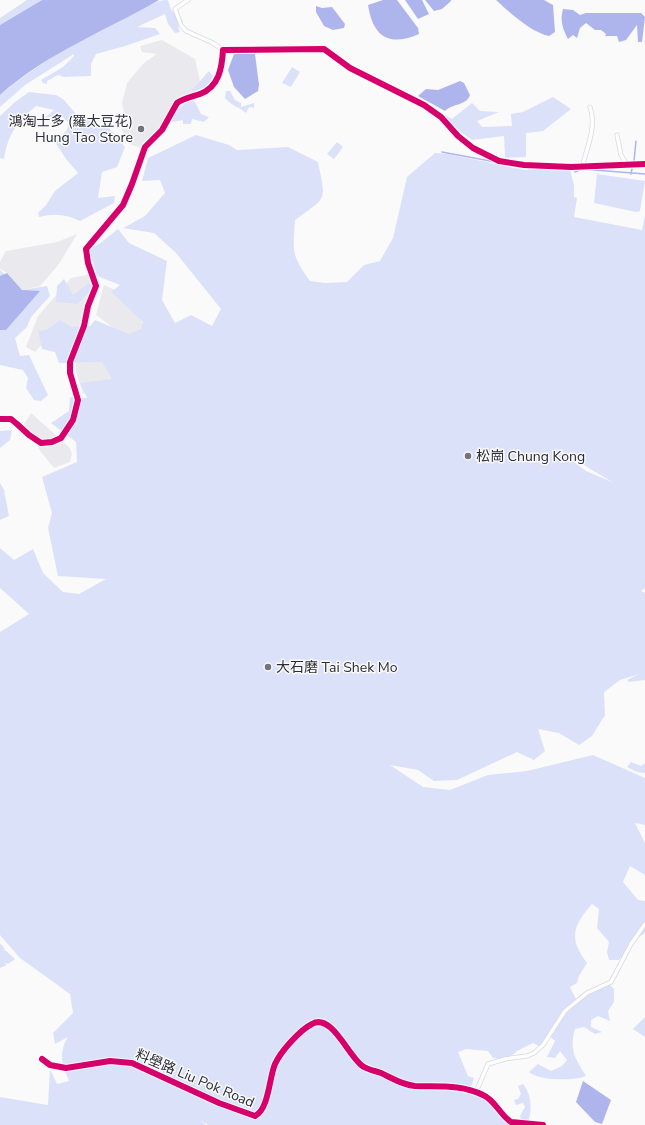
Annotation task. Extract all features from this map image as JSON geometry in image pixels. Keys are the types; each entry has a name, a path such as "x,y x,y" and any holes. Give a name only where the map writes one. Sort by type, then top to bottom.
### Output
{"street":[{"path":"188,0 175,9 181,25 186,31 213,43 223,50 324,49 350,68 424,105 441,117 458,136 488,157 499,161 524,165 582,166 645,164"},
{"path":"0,419 11,420 18,424 29,436 41,443 52,442 61,438 73,420 78,400 70,373 70,362 84,326 88,306 96,286 88,263 86,249 122,205 132,184 145,146 162,130 177,103 181,100 205,92 216,81 222,69 223,50"},
{"path":"582,166 592,127 593,117 590,107"},
{"path":"617,135 621,155 627,165"},
{"path":"543,1125 511,1122 489,1099 476,1092 488,1064 505,1059 527,1056 534,1053 543,1045 566,1011 587,993 611,982 631,944 645,924"},
{"name":"料壆路 Liu Pok Road","path":"42,1060 50,1065 66,1068 110,1061 132,1063 220,1103 255,1116 263,1110 275,1065 279,1057 287,1046 311,1024 319,1022 337,1032 348,1051 363,1067 383,1074 401,1083 414,1086 449,1086 476,1092"}],"shaded area":[{"path":"27,0 42,0 0,25 0,18"},
{"path":"168,0 171,10 180,17 183,22 178,27 180,32 175,33 168,24 165,14 137,27 155,28 160,34 96,54 91,64 91,76 64,77 58,75 47,81 47,84 43,83 41,80 63,67 74,56 74,54 25,85 0,107 0,95 48,60 116,21 154,3"},
{"path":"162,40 195,59 200,81 196,92 179,98 174,102 162,129 160,127 140,148 130,144 121,129 131,123 126,123 122,103 127,83 144,63 157,54 142,52 140,46"},
{"path":"292,67 300,72 291,87 282,83"},
{"path":"209,71 213,76 210,82 201,89 191,91"},
{"path":"226,91 230,91 235,100 241,103 241,107 254,103 254,108 249,107 246,113 231,104 225,98"},
{"path":"29,92 56,95 63,99 78,116 109,128 125,147 117,167 102,172 98,198 115,196 114,203 80,221 60,215 39,217 38,213 46,205 55,191 78,173 66,159 55,142 67,130 68,122 60,115 45,118 54,110 36,106 14,129 8,142 4,159 0,158 0,116 15,102"},
{"path":"553,97 571,109 543,131 526,133 526,157 505,158 504,136 472,140 452,126 434,109 452,119 472,103 480,111 499,112 477,121 482,127 512,126 511,114 523,112"},
{"path":"189,99 195,102 201,114 209,117 204,122 192,119 191,124 183,124 183,120 172,122 169,118"},
{"path":"196,135 229,145 237,150 288,147 318,162 323,192 322,197 319,202 295,220 294,247 296,259 310,281 325,283 347,282 364,265 380,261 393,238 407,177 435,153 448,154 525,170 538,167 570,170 574,185 574,197 577,198 574,217 642,230 645,215 645,588 641,591 645,593 645,680 629,682 627,680 639,674 620,680 604,692 605,715 592,736 579,745 559,733 538,729 545,751 534,760 517,752 457,780 434,781 418,770 390,765 423,787 450,790 488,775 527,771 593,755 645,778 645,825 635,823 645,843 645,875 630,866 623,882 638,900 645,901 645,933 632,942 619,960 609,960 607,952 609,942 597,928 599,909 592,904 581,919 575,932 577,946 587,963 579,976 577,983 570,987 577,1001 581,1001 587,993 608,983 614,989 614,1002 608,1011 610,1021 598,1016 591,1020 591,1027 602,1032 595,1034 584,1027 575,1029 573,1036 574,1054 586,1076 573,1079 548,1079 529,1072 538,1064 551,1071 562,1066 567,1060 560,1051 555,1058 547,1057 555,1041 549,1036 539,1046 533,1043 517,1051 508,1059 493,1058 488,1051 466,1049 458,1052 468,1076 474,1078 470,1090 490,1103 505,1121 511,1125 208,1125 200,1120 206,1125 0,1125 0,1097 48,1105 50,1069 57,1084 69,1081 64,1070 62,1059 63,1048 68,1037 55,1044 53,1033 73,1013 70,994 20,958 0,935 0,632 29,614 0,588 0,548 14,560 33,549 43,573 63,592 79,594 106,579 58,576 48,528 52,513 42,477 77,462 76,442 51,423 69,411 70,397 87,398 80,383 112,379 102,362 59,363 55,352 42,349 38,331 47,330 60,320 72,327 90,326 95,320 129,334 141,329 143,322 111,292 120,285 97,276 89,249 99,244 118,229 129,243 167,261 162,300 175,323 191,315 212,326 221,309 176,253 154,233 123,228 145,216 165,193 160,180 142,181 148,158","holes":["554,447 612,482 586,471"]},
{"path":"337,142 343,147 334,159 327,154"},
{"path":"597,174 645,181 640,211 636,212 594,203"},
{"path":"77,234 59,264 40,286 22,290 7,273 0,269 0,262 6,251 57,242"},
{"path":"0,270 22,290 47,286 50,296 31,317 27,327 15,338 20,356 29,355 48,395 41,401 34,400 26,388 28,378 23,370 0,365"},
{"path":"91,274 90,295 74,341 58,327 35,352 26,347 38,316 71,278"},
{"path":"64,279 73,295 89,283 93,287 78,304 56,302 57,286"},
{"path":"104,285 122,293 149,332 134,343 96,315"},
{"path":"92,328 137,372 83,394 76,372 75,359"},
{"path":"31,413 69,447 72,454 70,462 54,468 41,452 24,424"},
{"path":"12,430 10,440 0,448 0,431"},
{"path":"0,483 4,490 9,516 0,520"},
{"path":"631,762 641,766 645,763 645,773 637,772 627,767"},
{"path":"0,943 5,949 3,951 5,950 15,959 8,964 3,962 7,965 0,968"},
{"path":"645,1017 645,1037 633,1029"},
{"path":"523,1084 530,1098 528,1123 522,1123 520,1116 525,1107 523,1103 516,1105 514,1100 518,1099 521,1094 518,1086"}],"water":[{"path":"42,0 159,0 77,43 37,67 0,95 0,25"},
{"path":"383,0 397,0 418,28 419,34 408,38 391,39 378,32 370,16 368,5"},
{"path":"405,0 422,0 429,14 418,19"},
{"path":"425,0 451,1 442,9 434,11"},
{"path":"496,0 544,0 553,5 555,32 549,36 535,31"},
{"path":"316,6 322,8 332,7 345,24 344,28 333,30 324,26 316,12"},
{"path":"563,9 573,10 580,15 586,13 641,13 645,17 642,42 638,42 637,25 626,40 619,42 617,36 605,36 606,34 601,30 595,30 586,23 580,28 577,38 573,35 568,39 562,24"},
{"path":"234,54 255,54 259,85 258,91 245,99 234,87 228,70"},
{"path":"460,81 464,83 470,95 468,99 448,108 445,111 418,96 426,89 438,90"},
{"path":"7,273 22,290 40,291 6,330 0,330 0,276"},
{"path":"583,1081 611,1100 602,1124 595,1122 576,1102"}],"waterway":[{"path":"634,161 636,141"},
{"path":"442,152 511,165 542,169 582,169"},
{"path":"575,172 582,169 645,174"},
{"path":"631,174 632,169"}],"cycle path":[{"path":"0,419 11,419 29,435 41,443 52,442 61,438 73,420 78,400 70,373 70,362 84,326 88,306 96,286 88,263 86,249 123,205 145,147 162,130 177,103 206,91 215,82 222,63 223,50 324,49 350,68 424,105 441,117 458,136 473,148 499,161 524,165 571,167 645,164"},
{"path":"42,1059 50,1065 66,1068 110,1061 132,1063 219,1103 255,1116 263,1107 275,1064 282,1053 291,1041 302,1031 312,1024 319,1022 334,1030 353,1056 366,1068 410,1085 449,1087 475,1091 491,1100 511,1122 543,1125"}],"place":[{"name":"鴻淘士多 (羅太豆花) Hung Tao Store","path":"141,129"},
{"name":"松崗 Chung Kong","path":"468,456"},
{"name":"大石磨 Tai Shek Mo","path":"268,667"}]}
